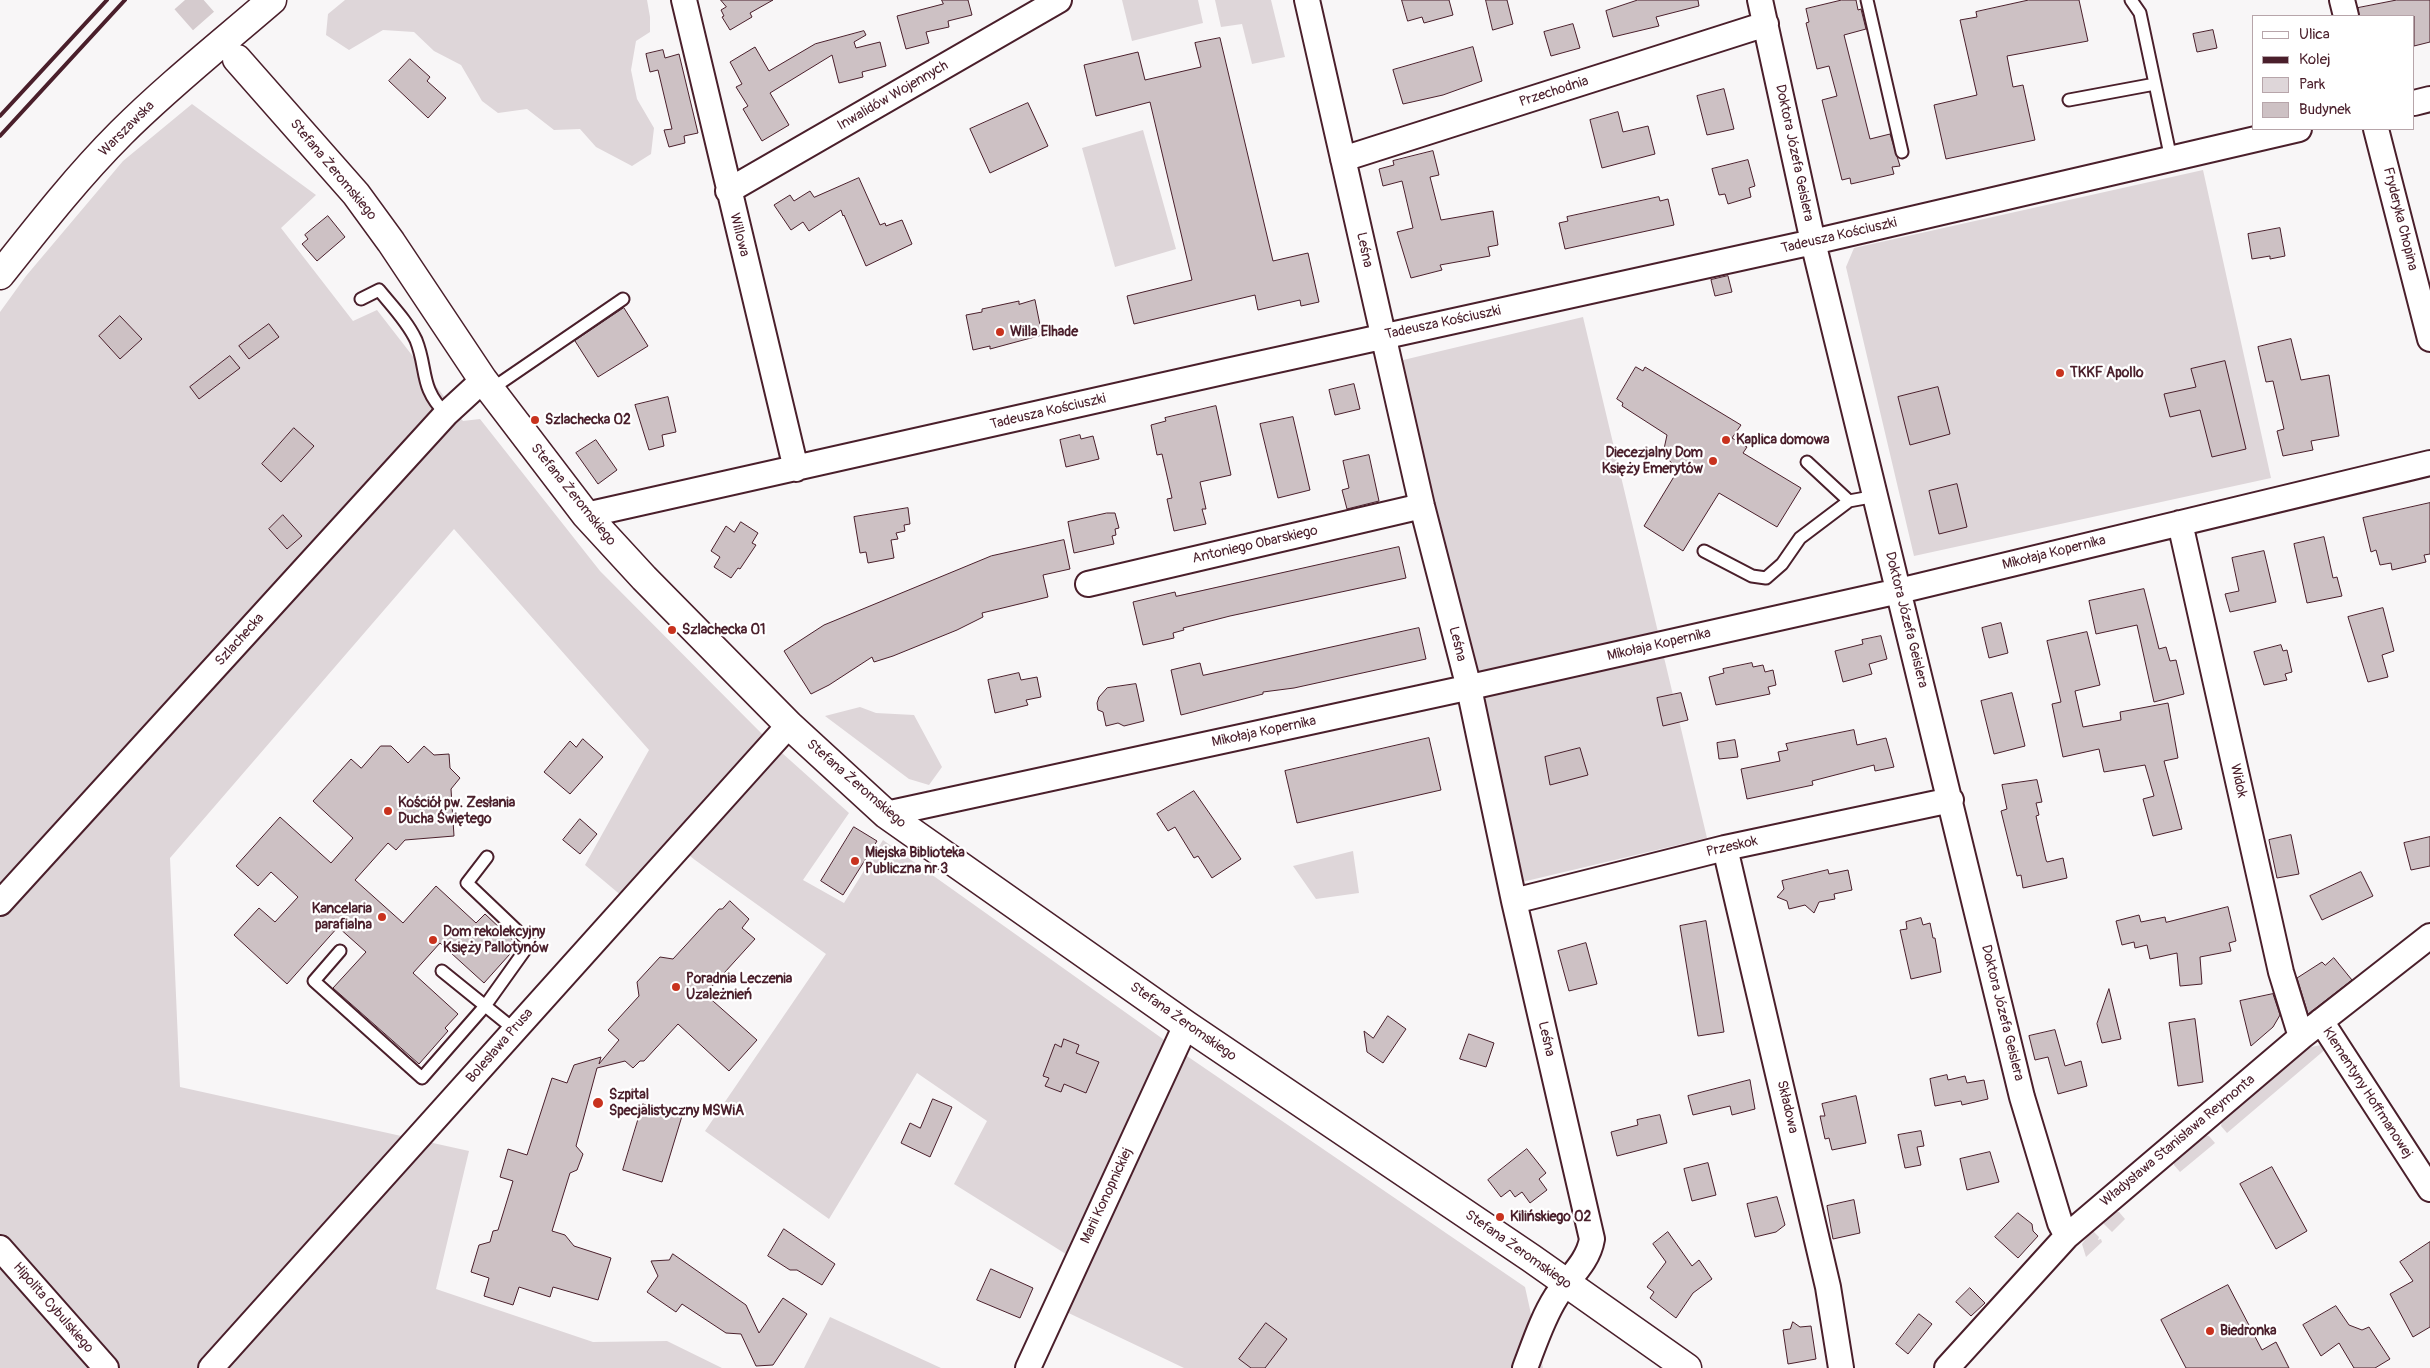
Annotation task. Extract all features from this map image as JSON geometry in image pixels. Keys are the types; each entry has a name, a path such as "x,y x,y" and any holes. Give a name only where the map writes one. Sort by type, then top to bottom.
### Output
{"main road":[{"name":"Warszawska","path":"0,276 32,235 120,134 272,0"},
{"name":"Stefana Żeromskiego","path":"237,59 356,194 391,242 486,385 586,515 644,578 789,725 886,814 1186,1024 1495,1233 1687,1368"}],"street":[{"name":"Willowa","path":"684,0 728,191 796,469"},
{"name":"Inwalidów Wojennych","path":"728,191 1059,0"},
{"name":"Leśna","path":"1307,0 1422,506 1468,688 1514,901 1592,1239 1585,1258 1548,1311 1524,1368"},
{"name":"Doktora Józefa Geislera","path":"1760,0 1813,242 1951,800 2022,1097 2060,1223 2067,1236"},
{"path":"2342,0 2346,15"},
{"name":"Przechodnia","path":"1343,159 1766,24"},
{"path":"2415,103 2430,99"},
{"name":"Tadeusza Kościuszki","path":"586,515 1813,242 2295,130"},
{"name":"Fryderyka Chopina","path":"2376,130 2430,339"},
{"name":"Szlachecka","path":"0,903 446,414 486,385"},
{"name":"Mikołaja Kopernika","path":"886,814 1468,688 1899,591 2430,463"},
{"name":"Antoniego Obarskiego","path":"1088,584 1422,506"},
{"name":"Widok","path":"2180,523 2281,972 2301,1037"},
{"name":"Bolesława Prusa","path":"211,1368 789,725"},
{"name":"Przeskok","path":"1514,901 1725,848 1951,800"},
{"name":"Składowa","path":"1725,848 1828,1287 1841,1368"},
{"name":"Władysława Stanisława Reymonta","path":"1947,1368 2067,1236 2301,1037 2430,936"},
{"name":"Klementyny Hoffmanowej","path":"2321,1021 2430,1189"},
{"name":"Marii Konopnickiej","path":"1028,1368 1186,1024"},
{"name":"Hipolita Cybulskiego","path":"0,1248 106,1368"}],"lane":[{"path":"1867,0 1902,152"},
{"path":"2131,0 2140,13 2171,158"},
{"path":"2068,100 2155,84"},
{"path":"361,299 379,290 405,322 419,348 429,393 446,414"},
{"path":"486,385 623,299"},
{"path":"1807,462 1849,501"},
{"path":"1704,552 1752,576 1766,578 1782,564 1800,538 1849,501 1876,496"},
{"path":"340,951 314,981 422,1078 485,1006 530,943 467,883 487,857"},
{"path":"442,971 515,1030"}],"green space":[{"path":"345,0 647,0 650,32 636,41 631,70 637,99 654,128 651,154 632,166 596,147 580,129 554,130 527,109 498,113 482,101 461,65 434,51 414,32 383,30 349,50 326,35 328,14"},
{"path":"1122,0 1198,0 1203,23 1132,41"},
{"path":"1215,0 1271,0 1285,57 1252,64 1242,24 1221,27"},
{"path":"192,104 316,195 281,228 353,321 377,310 463,421 480,419 600,571 772,744 849,813 803,880 844,903 883,840 1184,1054 1525,1287 1543,1368 1184,1368 1056,1307 1077,1261 954,1184 987,1121 917,1073 829,1219 705,1131 826,954 674,843 623,897 585,865 649,750 454,529 170,858 180,1087 469,1151 436,1289 593,1342 667,1341 722,1368 0,1368 0,312 26,276 123,161"},
{"path":"1143,130 1176,249 1115,267 1082,148"},
{"name":"TKKF Apollo","path":"2203,170 2271,478 1914,556 1846,267 1854,248"},
{"path":"1583,317 1707,838 1522,882 1399,361"},
{"path":"860,707 876,713 914,715 942,767 929,785 909,779 825,716"},
{"path":"1353,851 1359,893 1316,899 1293,866"},
{"path":"2321,1045 2327,1048 2227,1133 2221,1126 2222,1119 2306,1048"},
{"path":"2203,1135 2209,1136 2215,1143 2180,1172 2174,1165 2174,1159 2191,1144 2193,1146 2194,1142"},
{"path":"2112,1212 2119,1212 2125,1219 2112,1232 2101,1221"},
{"path":"2092,1230 2099,1237 2098,1240 2101,1239 2102,1242 2086,1257 2082,1244"},
{"path":"830,1317 941,1368 804,1368"}],"building":[{"path":"721,0 773,0 750,13 752,17 730,30 722,17 724,16 721,10 726,7"},
{"path":"942,0 968,0 972,15 948,21 949,27 926,32 929,43 906,49 897,16 943,4"},
{"path":"1402,0 1449,0 1453,15 1424,23 1422,17 1408,21"},
{"path":"1486,0 1507,0 1513,24 1493,30"},
{"path":"1638,0 1698,0 1699,6 1656,17 1659,26 1613,37 1606,11"},
{"path":"1842,0 1856,0 1858,10 1861,9 1866,29 1844,35 1870,139 1890,134 1900,166 1892,167 1894,174 1851,184 1850,178 1842,180 1822,100 1837,96 1829,66 1817,69 1806,23 1809,22 1806,9"},
{"path":"2029,0 2079,0 2088,41 2007,56 2013,87 2023,85 2035,140 1946,159 1934,105 1977,95 1960,20 1977,17 1976,12"},
{"path":"2397,0 2430,0 2430,42 2415,46 2415,15 2359,15 2358,8"},
{"path":"1573,24 1580,48 1551,56 1544,32"},
{"path":"2213,30 2217,48 2197,52 2193,34"},
{"path":"864,31 866,35 854,42 856,48 880,42 886,66 862,72 863,77 839,83 832,55 770,93 789,125 762,141 743,109 748,106 736,87 742,84 730,62 755,47 769,71 815,44"},
{"path":"1220,38 1273,261 1308,253 1319,302 1301,306 1300,300 1258,310 1255,295 1134,324 1127,296 1192,280 1150,102 1096,116 1084,65 1138,52 1145,80 1201,67 1195,43"},
{"path":"1473,47 1482,81 1443,95 1403,104 1393,70"},
{"path":"663,50 665,58 679,54 698,133 684,136 685,143 669,147 664,130 672,129 658,70 650,72 646,54"},
{"path":"410,59 430,77 427,81 446,98 428,118 389,81"},
{"path":"1724,89 1734,129 1707,135 1697,96"},
{"path":"1028,103 1048,146 990,173 970,129"},
{"path":"1618,112 1623,132 1648,126 1655,154 1602,168 1590,120"},
{"path":"1433,151 1439,175 1430,177 1441,220 1493,211 1498,245 1488,247 1490,256 1440,265 1442,270 1411,278 1397,232 1413,228 1402,181 1383,186 1379,169 1394,165 1393,161"},
{"path":"1748,160 1755,186 1749,188 1751,197 1728,204 1725,194 1719,195 1712,169"},
{"path":"859,178 880,225 885,223 886,226 902,220 912,244 866,266 841,210 809,231 803,222 791,230 774,205 790,195 794,201 810,191 814,197"},
{"path":"1659,197 1660,201 1668,199 1674,225 1565,249 1559,223 1568,221 1567,217"},
{"path":"328,216 345,237 317,261 302,244 308,239 305,235"},
{"path":"2280,228 2285,256 2270,259 2270,256 2252,259 2248,234"},
{"path":"1728,276 1732,292 1715,296 1711,280"},
{"name":"Willa Elhade","path":"1035,300 1042,335 990,349 990,346 973,350 966,315 982,312 982,309 1019,301 1019,304"},
{"path":"624,308 648,346 598,377 575,341"},
{"path":"120,316 142,339 120,359 99,336"},
{"path":"269,324 279,337 249,359 239,346"},
{"path":"2291,339 2301,380 2329,375 2339,436 2311,441 2313,450 2283,456 2277,431 2284,429 2273,381 2266,382 2258,347"},
{"path":"230,356 240,368 199,399 190,387"},
{"path":"2225,361 2246,449 2212,457 2200,410 2170,417 2164,394 2196,387 2191,369"},
{"name":"Diecezjalny Dom Księży Emerytów","path":"1636,367 1643,371 1645,367 1741,425 1732,438 1747,447 1743,453 1801,488 1777,527 1719,493 1683,551 1644,526 1678,470 1668,459 1664,449 1667,435 1622,406 1623,403 1617,399"},
{"path":"1354,384 1360,409 1335,415 1329,390"},
{"path":"1938,387 1950,434 1910,445 1898,397"},
{"path":"668,397 676,432 662,435 664,446 649,450 635,405"},
{"path":"1216,406 1231,475 1200,482 1206,509 1202,509 1206,524 1174,531 1167,499 1172,498 1162,454 1157,455 1151,425 1166,421 1165,418"},
{"path":"1293,417 1310,490 1278,498 1260,424"},
{"path":"294,428 314,446 281,482 262,464"},
{"path":"1080,435 1081,439 1093,436 1099,459 1066,467 1060,440"},
{"path":"596,440 617,470 598,484 576,453"},
{"path":"1369,455 1379,501 1347,509 1342,490 1349,488 1343,461"},
{"path":"1957,484 1967,527 1939,534 1929,491"},
{"path":"2430,503 2430,554 2424,555 2426,562 2392,570 2391,563 2380,565 2376,550 2371,552 2363,518"},
{"path":"908,508 910,524 904,525 905,531 896,533 898,539 891,540 894,558 868,563 866,552 860,553 854,517"},
{"path":"1107,513 1115,513 1119,528 1115,529 1116,535 1112,536 1114,544 1074,553 1068,522"},
{"path":"283,515 302,536 287,549 269,529"},
{"path":"741,522 758,533 752,543 756,545 740,569 738,568 731,578 714,567 720,557 711,551 726,526 734,532"},
{"path":"2324,537 2333,578 2337,577 2342,596 2307,603 2294,544"},
{"path":"1064,540 1070,569 1043,575 1048,597 982,613 983,617 957,630 893,656 874,662 872,657 829,685 811,694 784,651 824,625 991,556"},
{"path":"1399,547 1406,578 1230,616 1183,628 1184,630 1173,633 1174,638 1143,645 1133,602 1175,592 1176,596"},
{"path":"2264,551 2276,602 2230,612 2225,594 2239,591 2232,558"},
{"path":"2144,589 2159,649 2166,647 2170,661 2176,660 2184,694 2154,702 2137,625 2096,634 2089,601"},
{"path":"2383,608 2394,651 2382,655 2388,677 2368,682 2348,617"},
{"path":"2001,623 2008,653 1989,658 1982,628"},
{"path":"1419,628 1426,659 1294,688 1263,692 1263,694 1181,715 1171,670 1200,663 1203,675"},
{"path":"2087,632 2100,685 2075,691 2083,727 2121,720 2120,712 2168,703 2178,758 2164,761 2182,829 2153,836 2143,799 2154,796 2145,765 2104,772 2099,749 2063,757 2052,704 2061,702 2047,641"},
{"path":"1881,636 1887,659 1869,664 1872,674 1843,682 1835,651 1863,644 1862,640"},
{"path":"2281,645 2283,651 2287,650 2292,672 2285,674 2287,680 2264,685 2254,652"},
{"path":"1752,663 1753,667 1763,665 1765,672 1773,670 1776,685 1768,687 1770,694 1716,705 1709,677 1724,673 1723,669"},
{"path":"1019,673 1021,680 1037,677 1041,697 1026,700 1028,705 995,713 988,680"},
{"path":"1136,684 1144,721 1124,726 1118,723 1106,726 1103,712 1098,710 1097,703 1099,697 1107,688"},
{"path":"1681,693 1688,720 1663,726 1657,698"},
{"path":"2012,693 2025,746 1994,754 1981,701"},
{"path":"1854,730 1857,745 1886,738 1894,767 1875,771 1874,765 1812,781 1813,785 1747,799 1741,769 1780,761 1778,752 1788,750 1786,744"},
{"path":"1429,738 1441,790 1297,823 1285,771"},
{"path":"583,739 603,757 570,794 544,772 570,741 576,747"},
{"path":"1735,740 1738,757 1719,759 1717,743"},
{"name":"Dom rekolekcyjny Księży Pallotynów","path":"381,746 391,746 408,763 424,746 434,755 449,754 450,768 460,778 451,789 454,836 405,840 396,850 388,843 355,880 403,923 436,886 476,923 485,914 518,945 484,983 440,943 413,973 458,1014 445,1028 448,1031 419,1064 333,988 366,952 338,927 287,984 234,935 259,908 275,922 298,897 271,872 258,886 236,866 280,817 331,863 353,838 313,801 351,759 361,768"},
{"path":"1580,748 1588,775 1550,785 1545,757"},
{"path":"2037,780 2042,802 2036,803 2039,815 2036,816 2046,860 2047,862 2063,858 2067,878 2023,888 2021,875 2017,876 2001,811 2007,809 2002,785"},
{"path":"1194,791 1241,859 1212,878 1198,856 1194,858 1175,827 1168,831 1157,814"},
{"path":"580,819 597,834 580,854 563,840"},
{"name":"Miejska Biblioteka Publiczna nr 3","path":"854,827 877,841 843,895 821,881"},
{"path":"2291,835 2299,874 2277,878 2269,840"},
{"path":"2430,837 2430,866 2411,870 2404,843"},
{"path":"1828,870 1829,874 1848,870 1852,890 1834,894 1835,899 1819,902 1814,913 1805,905 1789,909 1787,901 1777,897 1784,889 1782,881"},
{"path":"2361,872 2373,896 2322,920 2310,896"},
{"path":"730,901 749,919 742,928 755,939 705,994 757,1040 729,1071 678,1024 644,1061 640,1061 633,1068 625,1061 597,1068 576,1146 583,1154 577,1170 570,1173 552,1231 565,1235 574,1246 611,1258 598,1300 553,1287 550,1297 519,1287 513,1305 484,1296 489,1278 471,1272 479,1245 490,1242 493,1231 498,1230 513,1181 500,1177 508,1149 527,1155 552,1078 567,1083 574,1065 601,1057 599,1064 619,1040 608,1030 639,996 637,982 660,957 673,959 719,909 722,909"},
{"path":"2228,907 2236,941 2229,943 2231,951 2200,957 2202,984 2180,986 2177,953 2150,959 2147,945 2135,948 2134,942 2122,945 2116,921 2139,915 2141,922 2165,917 2166,922"},
{"path":"1921,918 1923,925 1930,923 1933,938 1935,938 1941,972 1911,979 1900,930 1907,929 1906,922"},
{"path":"1706,921 1724,1032 1698,1036 1680,926"},
{"path":"1586,943 1597,984 1569,991 1558,951"},
{"path":"2334,958 2352,980 2308,1014 2297,978 2322,962 2325,965"},
{"path":"2109,989 2121,1039 2102,1043 2097,1024"},
{"path":"2273,994 2280,1015 2273,1027 2251,1046 2240,1001"},
{"path":"1388,1016 1406,1029 1383,1063 1367,1052 1364,1031 1373,1038"},
{"path":"2195,1019 2203,1082 2178,1086 2169,1023"},
{"path":"2055,1030 2065,1066 2081,1061 2087,1086 2058,1094 2048,1057 2035,1060 2029,1036"},
{"path":"1469,1034 1494,1043 1486,1067 1460,1059"},
{"path":"1064,1039 1079,1045 1076,1053 1099,1062 1086,1093 1064,1084 1061,1092 1045,1086 1049,1078 1043,1076 1055,1044 1061,1047"},
{"path":"1947,1075 1948,1080 1965,1076 1967,1083 1984,1080 1988,1099 1962,1105 1961,1101 1935,1106 1930,1079"},
{"path":"1750,1080 1755,1109 1732,1115 1730,1106 1693,1115 1688,1096"},
{"path":"1856,1096 1866,1143 1832,1150 1829,1138 1825,1139 1820,1116 1825,1116 1822,1104"},
{"path":"933,1099 952,1107 930,1157 901,1143 910,1123 920,1128"},
{"path":"643,1104 682,1116 662,1182 623,1170"},
{"path":"1660,1115 1667,1143 1617,1156 1611,1132 1638,1125 1637,1120"},
{"path":"1921,1131 1924,1146 1917,1147 1921,1165 1905,1168 1898,1135"},
{"path":"1527,1149 1546,1173 1539,1179 1547,1190 1530,1203 1522,1192 1515,1197 1510,1190 1501,1197 1488,1180"},
{"path":"1990,1152 1999,1182 1967,1190 1960,1159"},
{"path":"1708,1163 1716,1195 1692,1201 1684,1169"},
{"path":"2272,1167 2307,1231 2276,1249 2240,1184"},
{"path":"1777,1197 1785,1225 1776,1232 1755,1237 1747,1204"},
{"path":"1854,1200 1860,1233 1833,1239 1827,1206"},
{"path":"2018,1213 2032,1224 2033,1231 2038,1236 2018,1258 1995,1237"},
{"path":"784,1229 835,1264 822,1285 797,1270 790,1270 768,1256"},
{"path":"1668,1232 1692,1266 1699,1260 1712,1279 1693,1293 1676,1318 1650,1298 1654,1292 1647,1287 1666,1262 1653,1244"},
{"path":"2430,1242 2430,1327 2413,1337 2390,1294 2413,1281 2400,1262"},
{"path":"673,1254 746,1305 759,1333 783,1298 807,1314 773,1365 756,1366 741,1334 726,1333 682,1304 676,1312 647,1292 658,1276 651,1261 669,1260"},
{"path":"991,1269 1033,1288 1020,1318 977,1300"},
{"name":"Biedronka","path":"2228,1285 2262,1350 2276,1342 2289,1368 2186,1368 2161,1320"},
{"path":"1970,1288 1985,1303 1971,1316 1956,1302"},
{"path":"2336,1306 2349,1325 2362,1330 2369,1327 2390,1359 2375,1368 2354,1368 2339,1343 2321,1356 2303,1325"},
{"path":"1919,1314 1932,1324 1908,1354 1896,1344"},
{"path":"1793,1322 1800,1327 1811,1326 1816,1359 1788,1364 1783,1330 1790,1329"},
{"path":"1266,1323 1287,1339 1265,1368 1251,1368 1239,1359"}],"tunnel":[{"path":"185,0 237,59"}],"railway":[{"path":"0,116 107,0"},
{"path":"0,136 125,0"}],"place":[{"name":"Willa Elhade","path":"1000,332"},
{"name":"TKKF Apollo","path":"2060,373"},
{"name":"Szlachecka 02","path":"535,420"},
{"name":"Kaplica domowa","path":"1726,440"},
{"name":"Diecezjalny Dom Księży Emerytów","path":"1713,461"},
{"name":"Szlachecka 01","path":"672,630"},
{"name":"Kościół pw. Zesłania Ducha Świętego","path":"388,811"},
{"name":"Miejska Biblioteka Publiczna nr 3","path":"855,861"},
{"name":"Kancelaria parafialna","path":"382,917"},
{"name":"Dom rekolekcyjny Księży Pallotynów","path":"433,940"},
{"name":"Poradnia Leczenia Uzależnień","path":"676,987"},
{"name":"Szpital Specjalistyczny MSWiA","path":"598,1103"},
{"name":"Kilińskiego 02","path":"1500,1217"},
{"name":"Biedronka","path":"2210,1331"}]}
